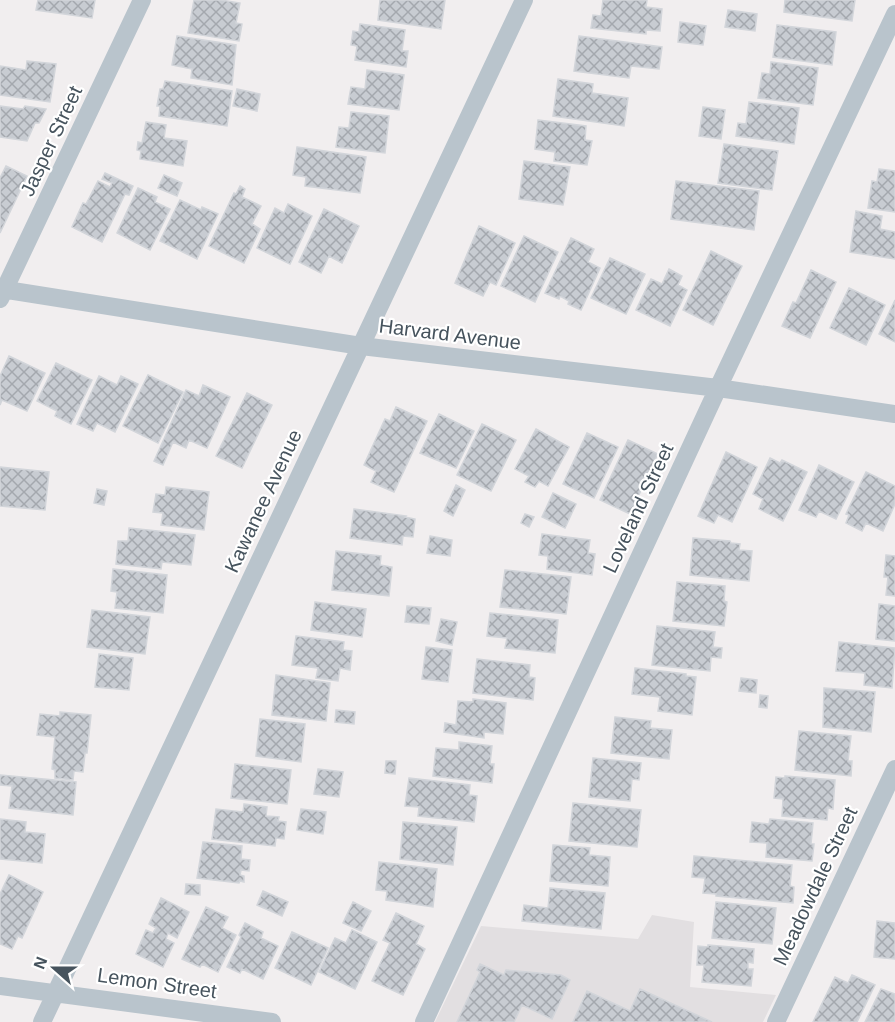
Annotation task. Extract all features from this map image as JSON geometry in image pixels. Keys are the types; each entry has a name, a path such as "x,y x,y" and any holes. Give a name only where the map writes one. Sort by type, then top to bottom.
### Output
{"street":[{"name":"Jasper Street","path":"2,293 142,0"},
{"name":"Kawanee Avenue","path":"42,1022 524,0"},
{"name":"Loveland Street","path":"424,1022 718,388 895,14"},
{"name":"Harvard Avenue","path":"2,293 361,346 718,388 895,414"},
{"name":"Meadowdale Street","path":"776,1022 895,769"},
{"name":"Lemon Street","path":"0,986 272,1022"}],"shaded area":[{"path":"652,915 694,922 690,987 776,995 763,1022 435,1022 481,926 638,939"}],"building":[{"path":"38,0 95,0 92,18 36,10"},
{"path":"194,0 240,3 236,23 242,24 239,41 188,33"},
{"path":"380,0 445,0 441,29 378,20"},
{"path":"603,0 647,0 646,7 662,9 660,31 646,30 646,34 591,28 593,15 601,16"},
{"path":"785,0 855,0 852,21 784,12"},
{"path":"728,10 757,14 755,31 725,27"},
{"path":"680,22 706,26 703,45 678,42"},
{"path":"360,24 405,30 402,51 408,51 406,67 355,60 357,46 351,45 353,31 359,32"},
{"path":"777,25 836,32 832,65 773,57"},
{"path":"177,36 236,45 232,85 191,78 192,69 172,65"},
{"path":"579,36 662,47 659,69 631,66 629,78 574,71"},
{"path":"27,61 56,64 50,102 0,95 0,66 26,70"},
{"path":"771,62 818,68 813,105 758,98 762,73 770,74"},
{"path":"367,70 404,75 399,110 348,104 351,87 365,89"},
{"path":"558,79 593,84 592,93 628,98 624,126 553,116"},
{"path":"165,81 232,91 227,126 159,116 160,106 157,106 160,89 163,89"},
{"path":"237,89 260,94 257,111 233,106"},
{"path":"749,102 799,108 794,144 736,136 738,123 746,124"},
{"path":"0,106 46,109 39,123 35,123 27,141 0,137"},
{"path":"703,107 725,110 721,139 699,136"},
{"path":"351,112 389,116 385,153 336,147 339,127 349,128"},
{"path":"538,120 586,126 585,140 592,141 587,165 554,161 555,152 535,149"},
{"path":"146,122 166,125 164,138 187,141 183,166 140,159 141,151 137,150 138,142 142,143"},
{"path":"724,144 778,151 772,190 718,183"},
{"path":"297,147 366,157 360,193 305,186 306,177 293,175"},
{"path":"524,161 570,167 563,205 519,199"},
{"path":"6,166 27,176 0,233 0,178"},
{"path":"879,169 895,171 895,212 868,208 872,181 877,182"},
{"path":"105,173 133,186 129,195 125,194 102,242 72,227 83,203 86,204 98,181 110,187 112,183 102,179"},
{"path":"164,175 182,183 177,196 158,188"},
{"path":"676,181 759,191 754,230 671,219"},
{"path":"240,186 245,189 242,197 261,206 252,224 260,229 244,263 209,246 234,193 236,194"},
{"path":"138,188 157,197 155,202 170,209 150,250 117,233"},
{"path":"180,200 201,210 202,207 218,214 197,259 160,241"},
{"path":"288,204 312,216 290,264 257,248 275,208 284,213"},
{"path":"324,209 359,226 342,263 329,256 321,273 299,262"},
{"path":"856,211 882,216 880,229 895,232 895,259 850,252"},
{"path":"479,226 515,243 496,285 490,282 483,296 455,283"},
{"path":"524,236 558,252 535,302 501,286"},
{"path":"571,238 594,249 588,262 600,268 581,310 568,304 569,301 560,296 559,299 545,293"},
{"path":"711,251 742,266 713,325 683,310"},
{"path":"610,258 645,274 626,314 591,298"},
{"path":"669,269 682,276 678,285 687,290 670,326 636,310 651,279 662,284"},
{"path":"811,270 836,282 810,338 782,326 793,302 796,303"},
{"path":"849,288 885,305 866,345 830,328"},
{"path":"895,300 895,342 879,334"},
{"path":"9,356 45,373 27,411 2,400 0,405 0,376"},
{"path":"56,363 92,380 71,424 55,416 57,411 37,401"},
{"path":"148,375 183,392 158,443 123,426"},
{"path":"99,376 117,385 121,376 138,384 115,432 97,423 93,431 77,424"},
{"path":"203,385 230,397 207,448 189,440 186,448 173,442 163,465 154,461 186,390 199,396"},
{"path":"247,393 272,405 242,468 216,456"},
{"path":"396,407 427,421 394,492 371,482 376,471 364,465 385,419 390,421"},
{"path":"439,414 474,431 456,468 420,453"},
{"path":"482,424 516,440 491,491 457,475"},
{"path":"536,429 569,447 548,486 539,481 535,487 525,482 529,476 515,469"},
{"path":"587,433 618,447 594,498 563,484"},
{"path":"628,440 658,454 630,514 600,500"},
{"path":"726,452 757,467 732,522 718,515 714,523 698,516"},
{"path":"770,458 780,463 782,460 807,472 783,521 759,509 763,499 753,494"},
{"path":"819,465 854,482 836,519 819,511 816,517 799,510"},
{"path":"0,467 49,472 45,510 0,506"},
{"path":"866,472 895,486 895,504 883,531 866,523 862,531 846,523 849,515 846,514"},
{"path":"456,485 465,490 453,516 444,511"},
{"path":"166,487 209,492 204,530 161,525 163,513 153,512 156,494 165,495"},
{"path":"97,489 107,491 104,505 94,503"},
{"path":"553,493 576,504 565,528 542,517"},
{"path":"354,509 415,519 413,537 403,536 402,545 350,538"},
{"path":"525,514 534,517 529,527 521,523"},
{"path":"129,528 195,535 191,565 162,562 161,569 116,564 118,541 128,541"},
{"path":"542,534 590,540 588,553 595,554 592,575 547,569 548,556 539,555"},
{"path":"430,536 452,540 450,556 427,553"},
{"path":"693,538 730,541 740,544 739,550 752,551 749,581 690,575"},
{"path":"336,551 381,556 380,565 392,567 389,596 332,590"},
{"path":"886,555 895,556 895,596 886,595 888,577 884,577"},
{"path":"113,569 167,575 163,613 115,608 117,592 111,591"},
{"path":"505,570 571,577 566,614 500,607"},
{"path":"677,582 725,586 724,601 727,602 724,626 673,621"},
{"path":"315,602 366,609 362,637 311,630"},
{"path":"879,604 895,606 895,641 876,639"},
{"path":"407,606 431,608 429,624 405,622"},
{"path":"92,610 150,617 145,654 87,647"},
{"path":"490,613 558,620 555,653 505,648 507,638 487,636"},
{"path":"441,619 457,622 452,645 436,641"},
{"path":"657,626 715,632 713,647 722,648 721,658 711,657 710,671 652,665"},
{"path":"296,636 344,642 343,650 352,651 350,670 340,668 338,681 316,678 318,668 292,665"},
{"path":"839,642 895,648 892,688 864,685 865,673 836,671"},
{"path":"426,647 452,650 448,682 422,679"},
{"path":"99,654 133,658 129,690 95,687"},
{"path":"477,659 530,665 529,677 535,678 533,700 473,693"},
{"path":"635,668 696,677 692,715 658,711 660,697 632,694"},
{"path":"276,675 330,683 326,721 272,715"},
{"path":"741,678 757,680 756,693 739,691"},
{"path":"824,688 875,692 871,732 823,727"},
{"path":"760,695 768,696 767,708 759,707"},
{"path":"473,699 506,703 503,734 484,732 484,738 444,732 445,723 456,725 458,701 473,702"},
{"path":"336,710 355,712 354,724 335,722"},
{"path":"60,712 91,715 83,772 74,771 73,780 55,778 55,770 52,769 55,737 37,735 40,714 60,716"},
{"path":"615,717 651,721 650,728 672,730 669,759 611,753"},
{"path":"260,719 305,724 301,762 256,756"},
{"path":"799,731 851,736 848,761 852,761 851,776 795,770"},
{"path":"459,742 492,746 490,764 494,764 492,783 433,776 436,748 459,750"},
{"path":"593,758 641,763 639,780 632,779 630,801 589,797"},
{"path":"386,761 396,761 395,774 385,773"},
{"path":"235,764 291,770 287,804 231,798"},
{"path":"318,769 343,772 339,797 314,794"},
{"path":"0,775 76,782 73,815 9,808 12,786 0,785"},
{"path":"785,776 835,780 833,809 828,808 827,820 782,816 783,799 774,798 776,777 785,778"},
{"path":"409,778 470,785 469,795 477,796 474,822 418,816 419,807 405,806"},
{"path":"573,803 641,810 637,847 569,841"},
{"path":"244,804 267,807 266,816 279,817 278,821 286,822 284,839 276,838 275,846 212,839 216,809 243,812"},
{"path":"301,809 326,812 323,834 297,830"},
{"path":"0,819 26,822 25,832 45,834 42,863 0,859"},
{"path":"770,819 813,823 812,861 766,857 767,843 750,842 752,822 769,824"},
{"path":"403,822 457,827 453,865 400,859"},
{"path":"203,842 242,846 241,859 250,860 249,871 241,870 240,875 244,876 244,882 197,878"},
{"path":"553,845 590,848 589,855 610,857 608,886 550,881"},
{"path":"694,856 792,865 790,886 794,887 793,903 703,893 705,878 692,877"},
{"path":"379,862 437,869 433,907 386,900 387,891 376,890"},
{"path":"9,875 43,892 22,938 18,936 12,949 0,944 0,894"},
{"path":"186,884 200,885 200,895 185,894"},
{"path":"550,888 605,893 601,929 522,921 524,905 548,908"},
{"path":"263,891 288,902 282,916 257,905"},
{"path":"161,898 189,912 177,938 168,933 166,939 174,943 163,967 136,954 146,930 153,933 156,928 149,924"},
{"path":"353,902 371,911 361,931 343,923"},
{"path":"716,902 776,908 772,944 712,938"},
{"path":"206,907 228,917 222,928 236,935 218,972 202,964 200,967 182,959"},
{"path":"396,913 424,926 416,944 425,949 403,995 372,981 390,943 383,940"},
{"path":"877,921 895,923 895,959 874,957"},
{"path":"245,923 263,932 261,938 278,946 263,979 242,969 240,973 227,967"},
{"path":"352,930 377,942 355,989 319,972 335,938 346,943"},
{"path":"292,932 328,948 311,985 275,968"},
{"path":"708,945 754,949 753,963 748,962 748,969 753,969 751,986 702,982 704,965 697,965 698,946 708,947"},
{"path":"480,964 504,975 506,970 561,975 570,980 552,1019 522,1005 514,1022 457,1022 480,972 477,970"},
{"path":"852,975 875,985 857,1022 813,1022 835,977 848,983"},
{"path":"640,989 712,1022 573,1022 587,991 630,1011"},
{"path":"881,989 895,994 895,1022 865,1022"}]}
